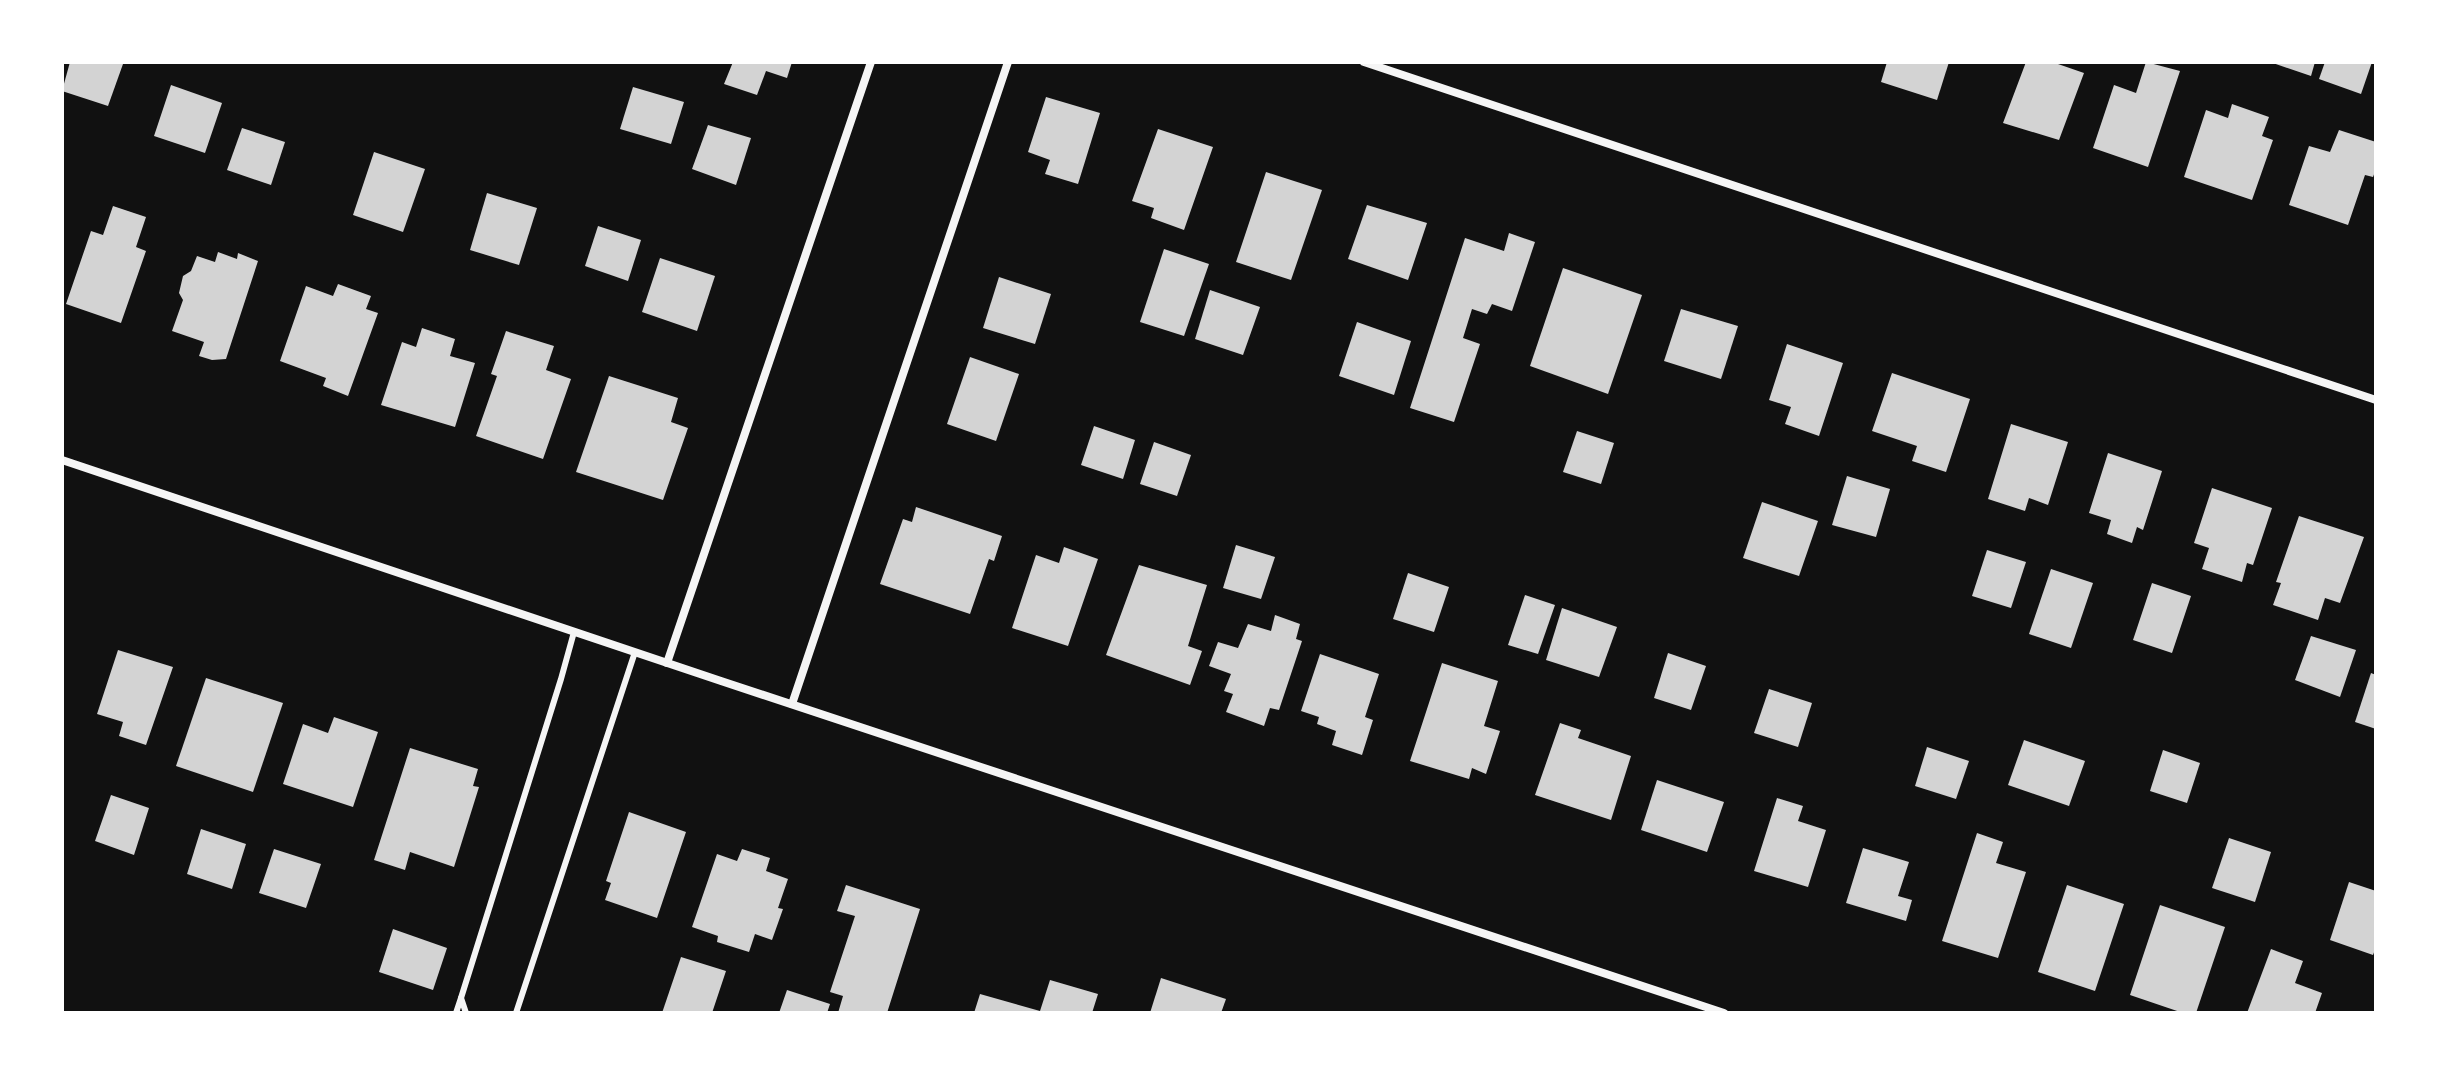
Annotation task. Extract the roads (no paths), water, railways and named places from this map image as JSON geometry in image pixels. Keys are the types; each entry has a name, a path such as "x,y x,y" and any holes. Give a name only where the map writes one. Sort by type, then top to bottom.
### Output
{"street":[{"path":"667,663 871,62"},
{"path":"792,704 1008,62"},
{"path":"1364,62 2376,400"},
{"path":"62,460 1724,1013"}],"lane":[{"path":"456,1013 574,632"},
{"path":"516,1013 635,652"},
{"path":"461,998 466,1013"}]}
